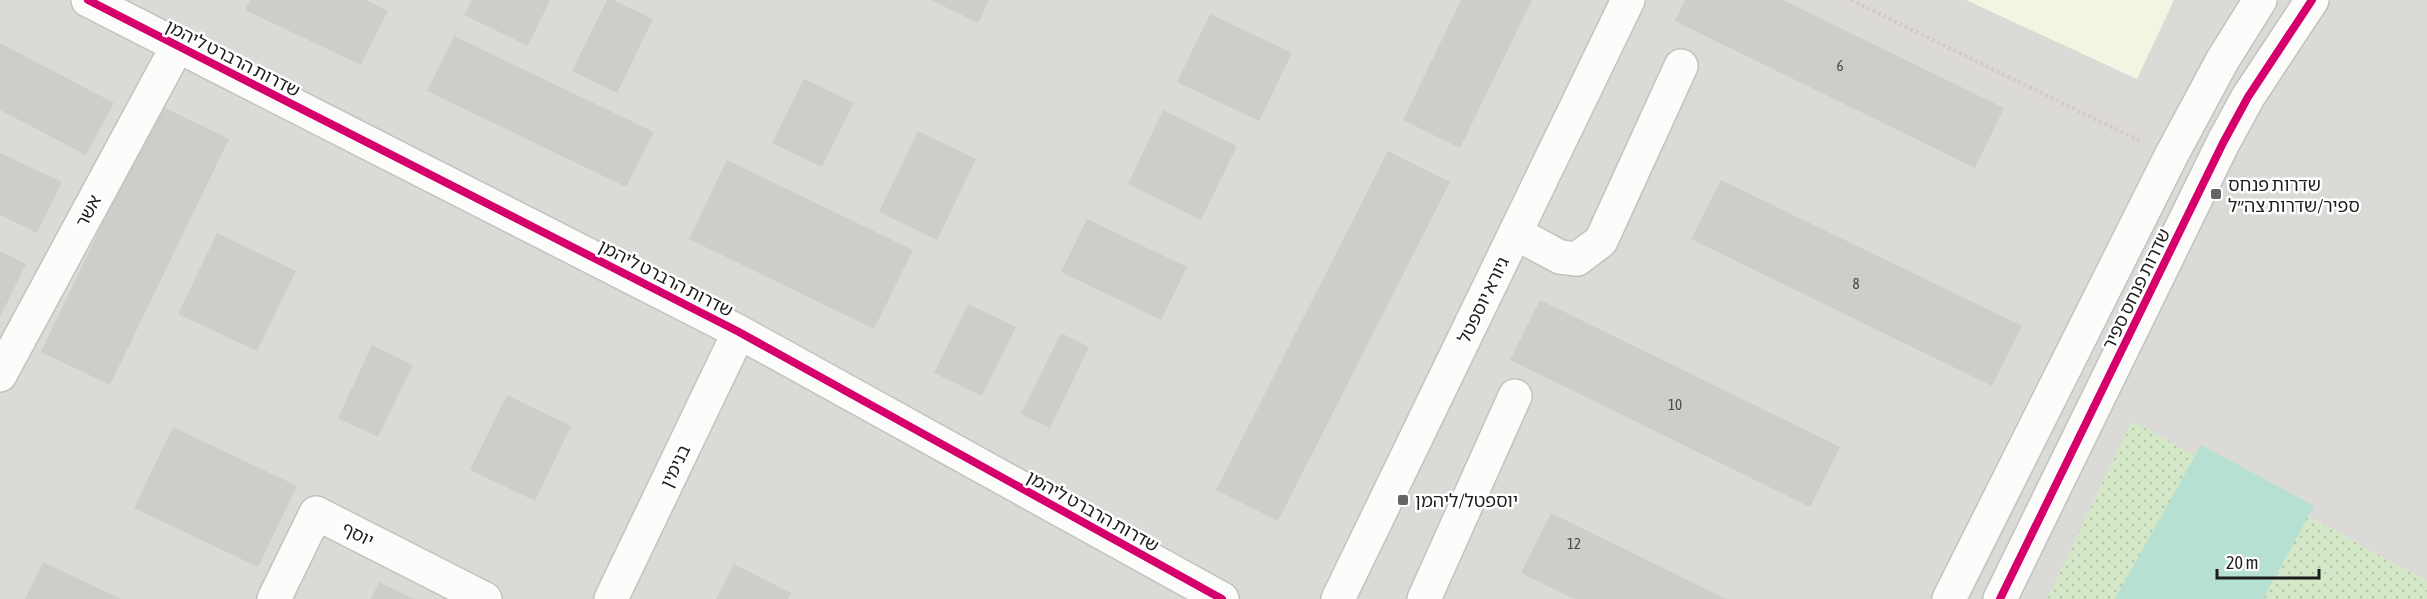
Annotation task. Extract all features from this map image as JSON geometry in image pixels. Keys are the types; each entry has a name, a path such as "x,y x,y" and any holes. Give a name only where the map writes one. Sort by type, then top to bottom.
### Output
{"street":[{"name":"שדרות הרברט ליהמן","path":"88,0 740,332 1222,599"},
{"name":"גיורא יוספטל","path":"1338,599 1628,0"},
{"name":"שדרות פנחס ספיר","path":"1949,599 2170,156 2222,61 2260,0"},
{"name":"שדרות פנחס ספיר","path":"2000,599 2223,143 2248,97 2312,0"},
{"name":"אשר","path":"0,375 177,47"},
{"path":"1515,233 1560,257 1577,259 1601,241 1681,66"},
{"name":"בנימין","path":"611,599 740,332"},
{"path":"1424,599 1515,396"},
{"name":"יוסף","path":"274,599 316,513 485,599"}],"path":[{"path":"1851,0 2170,156"}],"shaded area":[{"path":"0,0 2427,0 2427,581 2132,422 2047,599 0,599"},
{"path":"1966,0 2174,0 2137,79"},
{"path":"2355,0 2427,0 2427,532 2142,387 2278,111"}],"green space":[{"path":"2132,421 2427,581 2427,599 2047,599"},
{"path":"2201,445 2314,506 2263,599 2115,599"}],"building":[{"path":"250,0 366,0 388,11 361,65 245,10"},
{"path":"472,0 550,0 528,46 464,15"},
{"path":"607,0 613,0 653,19 617,93 572,71"},
{"path":"931,0 989,0 978,23"},
{"path":"1461,0 1532,0 1460,148 1403,120"},
{"path":"1685,0 1783,0 2004,108 1975,168 1675,21"},
{"path":"1210,14 1292,53 1259,121 1177,82"},
{"path":"454,36 654,132 626,187 427,91"},
{"path":"0,43 114,103 86,155 0,110"},
{"path":"804,79 854,103 822,167 772,143"},
{"path":"159,105 229,139 110,385 41,352"},
{"path":"1163,110 1237,146 1201,220 1128,184"},
{"path":"918,131 976,159 937,240 879,212"},
{"path":"1388,151 1450,182 1278,521 1216,490"},
{"path":"0,153 62,182 37,233 0,215"},
{"path":"727,160 913,250 874,329 689,239"},
{"path":"1721,180 2022,326 1992,386 1691,239"},
{"path":"1087,219 1187,267 1161,320 1061,272"},
{"path":"217,233 296,271 257,351 178,314"},
{"path":"0,251 26,264 0,317"},
{"path":"1540,300 1840,447 1810,507 1510,360"},
{"path":"968,304 1016,327 982,396 934,373"},
{"path":"1061,333 1089,347 1050,428 1021,414"},
{"path":"372,345 413,365 378,437 338,418"},
{"path":"507,395 571,426 535,501 470,470"},
{"path":"173,427 297,486 258,567 134,508"},
{"path":"1551,513 1726,599 1574,599 1521,573"},
{"path":"43,562 121,599 25,599"},
{"path":"734,564 791,593 788,599 716,599"},
{"path":"379,582 414,599 371,599"}],"cycle path":[{"path":"88,0 739,332 1222,599"},
{"path":"2000,599 2223,143 2248,97 2312,0"}],"place":[{"name":"שדרות פנחס ספיר/שדרות צה״ל","path":"2216,194"},
{"name":"יוספטל/ליהמן","path":"1403,500"}]}
